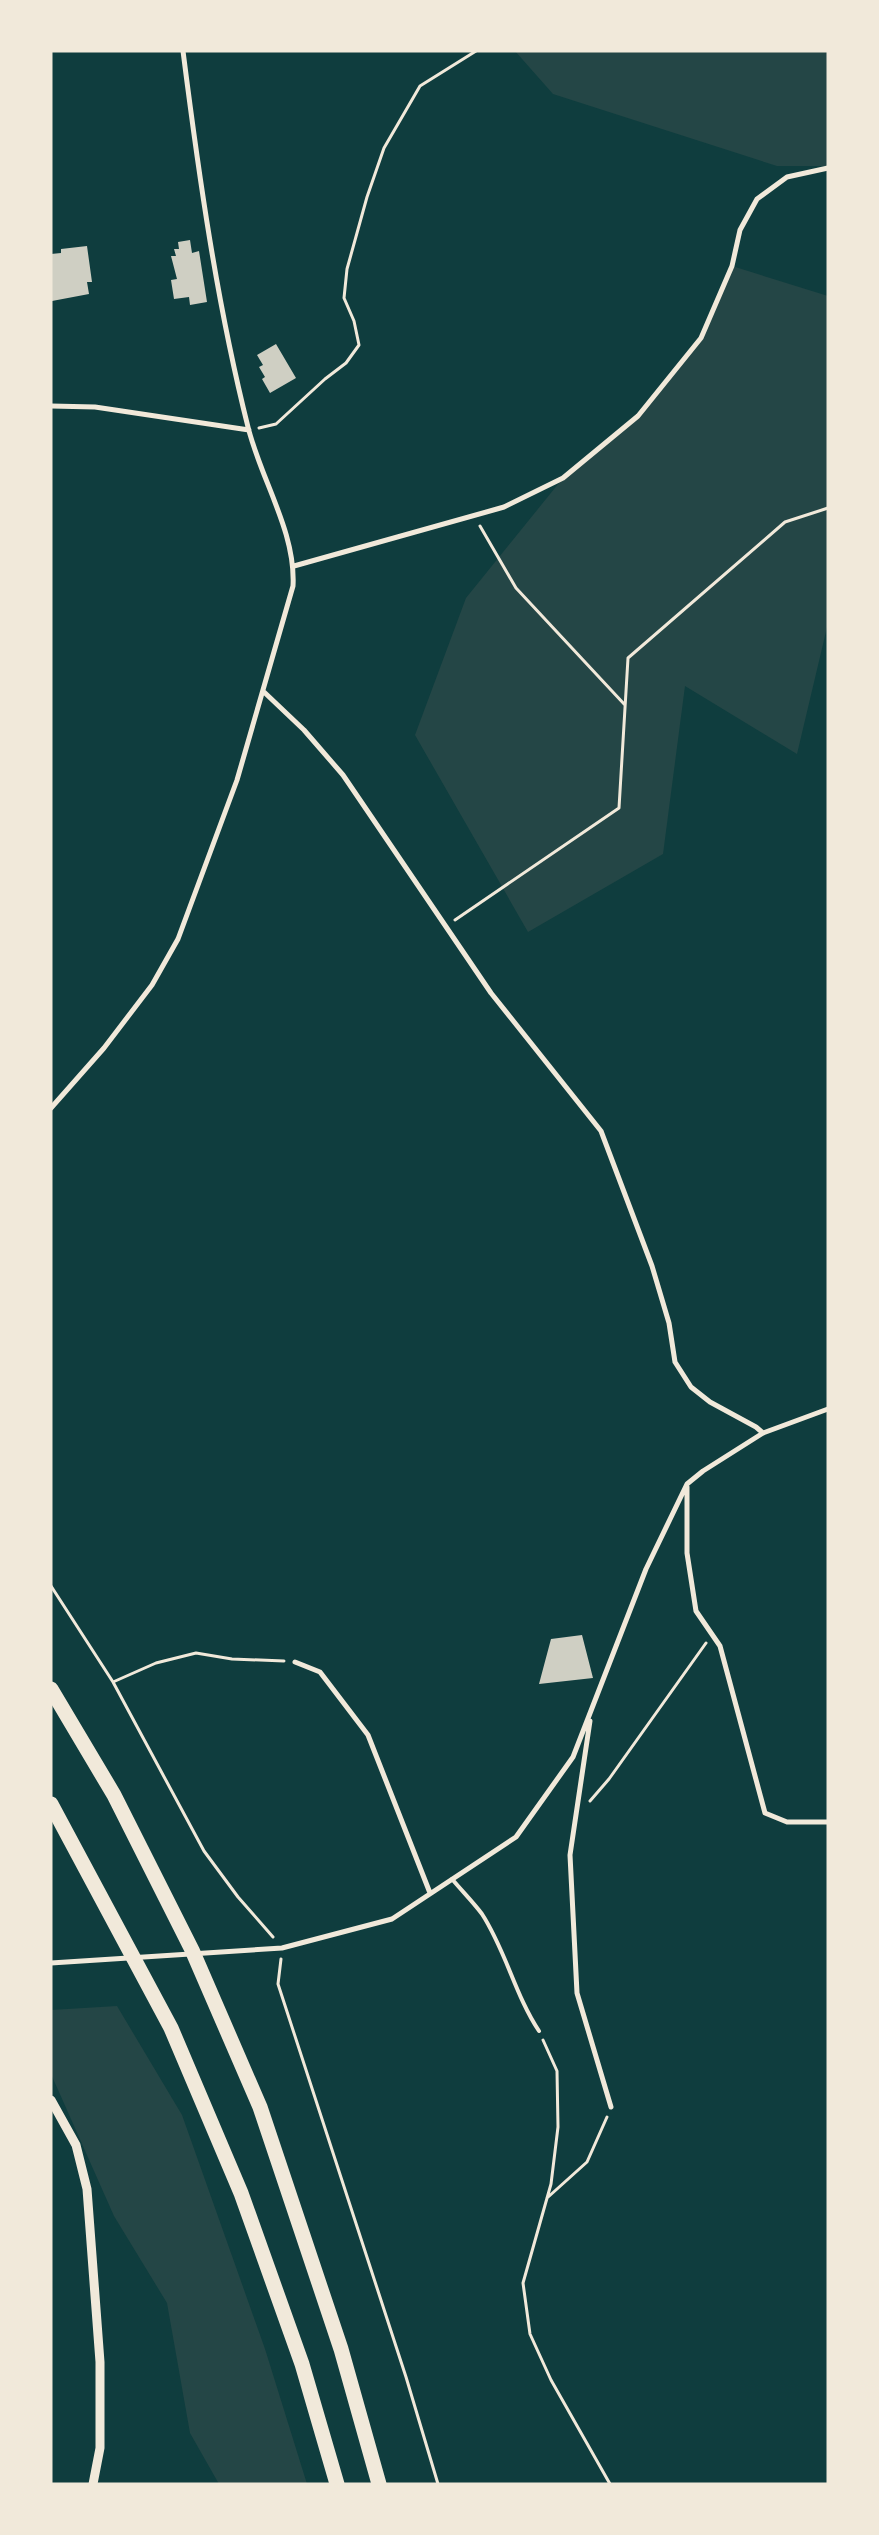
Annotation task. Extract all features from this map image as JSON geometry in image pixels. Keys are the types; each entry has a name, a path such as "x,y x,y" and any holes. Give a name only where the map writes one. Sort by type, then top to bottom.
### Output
{"highway":[{"path":"51,1689 114,1795 192,1950 260,2107 341,2349 379,2484"},
{"path":"51,1804 171,2028 242,2193 302,2364 338,2484"}],"street":[{"path":"51,1108 104,1048 152,985 178,939 237,780 264,692 293,586 294,566 249,430 206,215 183,51"},
{"path":"294,566 504,507 563,478 638,416 702,338 732,266 740,230 757,199 787,177 828,168"},
{"path":"51,406 95,407 249,430"},
{"path":"264,692 304,730 343,775 491,992 601,1132 652,1266 669,1323 675,1362 691,1387 710,1402 763,1433"},
{"path":"51,1963 282,1948 392,1919 516,1837 574,1757 646,1569 687,1484 703,1471 763,1433 828,1409"},
{"path":"687,1484 687,1552 696,1611 720,1646 765,1813 787,1822 828,1822"},
{"path":"295,1662 320,1672 368,1735 430,1893"},
{"path":"591,1711 570,1856 577,1993 611,2107"},
{"path":"51,2100 76,2145 84,2170 87,2189 100,2362 100,2448 93,2484"}],"lane":[{"path":"452,1879 482,1915 508,1967 528,2015 539,2031"}],"path":[{"path":"249,430 276,424 325,379 346,363 359,345 354,321 344,298 347,269 367,197 384,148 420,86 476,51"},
{"path":"447,926 619,808 628,658 786,522 828,508"},
{"path":"473,515 516,588 625,706"},
{"path":"51,1586 113,1682 204,1851 238,1897 282,1948 278,1984 406,2377 438,2484"},
{"path":"576,1817 609,1779 712,1634"},
{"path":"113,1682 156,1663 196,1653 232,1659 295,1662"},
{"path":"539,2031 557,2071 558,2127 551,2184 523,2283 530,2334 551,2380 610,2484"},
{"path":"547,2198 586,2162 611,2107"}],"shaded area":[{"path":"515,51 828,51 828,166 777,166 553,94"},
{"path":"732,266 828,296 828,623 797,754 685,686 663,854 528,932 415,735 466,598 563,478 638,416 701,338"},
{"path":"117,2006 182,2115 265,2349 307,2484 219,2484 190,2433 167,2303 114,2216 51,2074 51,2010"}],"building":[{"path":"190,240 192,253 199,251 207,302 190,305 189,297 174,299 171,280 177,279 171,256 176,256 174,249 179,249 178,242"},
{"path":"87,246 92,282 87,282 89,294 52,301 51,254 61,253 61,249"},
{"path":"276,344 296,378 270,393 262,379 265,377 259,367 263,365 257,355"},
{"path":"582,1635 593,1678 539,1684 551,1639"}]}
